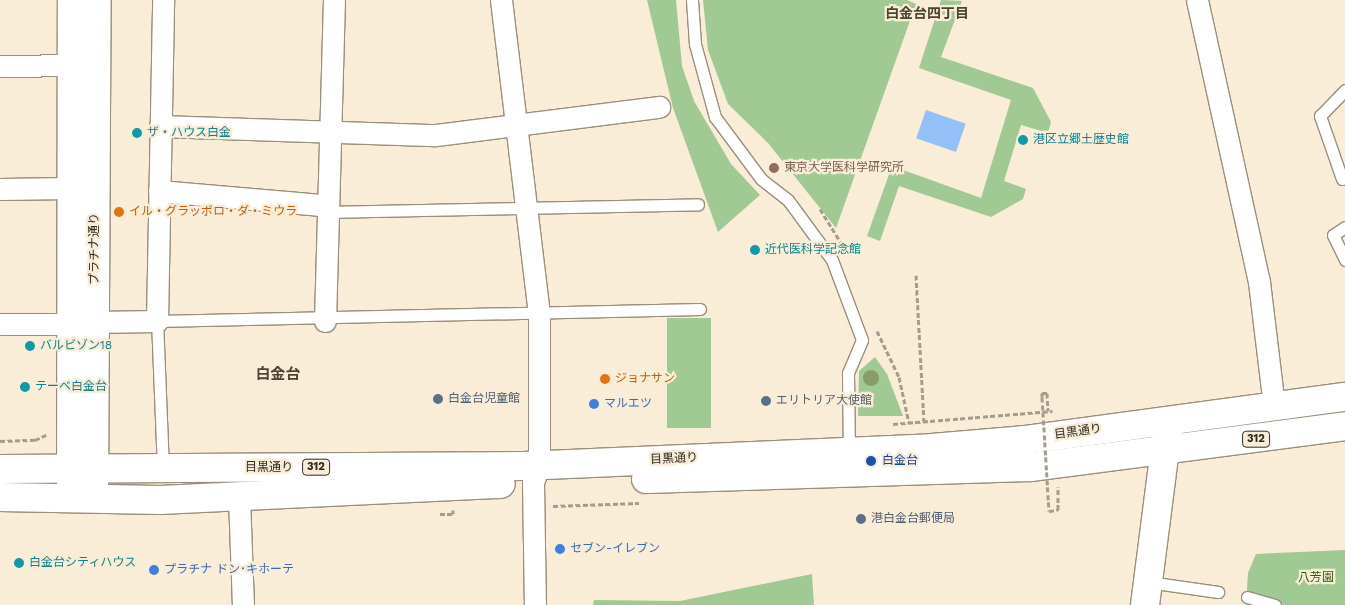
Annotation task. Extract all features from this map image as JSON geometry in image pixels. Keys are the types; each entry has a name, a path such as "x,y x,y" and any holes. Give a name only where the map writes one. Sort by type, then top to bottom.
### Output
{"main road":[{"name":"プラチナ通り","path":"72,0 84,65 83,498"},
{"name":"プラチナ通り","path":"82,323 70,188 84,65 97,0"},
{"name":"目黒通り","path":"849,462 1345,397"},
{"path":"1146,593 1166,450 1168,420"},
{"name":"目黒通り","path":"0,497 239,497 536,474 849,462 1031,467 1345,426"},
{"name":"目黒通り","path":"0,469 82,468 536,474"}],"street":[{"path":"0,324 157,321 163,0"},
{"path":"325,321 330,212 334,0"},
{"path":"501,0 529,208 539,316 535,605"},
{"path":"1198,0 1259,282 1274,406"},
{"path":"0,66 84,65"},
{"path":"160,126 332,135 436,135 517,123 659,107"},
{"path":"0,189 70,188"},
{"path":"159,191 321,205 330,212"},
{"path":"239,497 243,605"}],"lane":[{"path":"692,0 695,44 715,116 760,179 788,200 832,260 862,340 848,373 849,462"},
{"path":"1342,179 1320,116 1345,90"},
{"path":"330,212 698,204"},
{"path":"1345,226 1333,235 1345,260"},
{"path":"163,469 157,321 325,321 539,316 700,309"},
{"path":"1146,593 1218,592"},
{"path":"1247,597 1275,605"}],"path":[{"path":"916,275 924,422"},
{"path":"1048,411 1047,393 1042,393 1050,511 1058,510 1058,481"},
{"path":"884,425 1057,410"},
{"path":"0,441 35,440 51,428"},
{"path":"440,514 453,514 453,510"}],"green space":[{"path":"647,0 676,0 682,66 694,101 731,164 760,195 718,232 673,108"},
{"path":"703,0 907,0 916,4 836,228 768,143 728,104 708,50"},
{"path":"941,0 962,1 941,57 1033,88 1051,122 1048,133 1021,125 1004,181 1026,189 1023,199 991,217 899,186 880,241 867,236 892,166 981,198 1011,100 919,68"},
{"path":"667,318 711,318 711,428 667,428"},
{"path":"875,357 887,374 903,416 858,416 859,371"},
{"name":"八芳園","path":"1345,550 1345,605 1246,605 1248,573 1256,554"},
{"path":"812,574 814,605 593,605 594,600 680,601"}],"water":[{"path":"926,110 966,124 956,152 916,138"}],"place":[{"name":"ザ・ハウス白金","path":"137,133"},
{"name":"港区立郷土歴史館","path":"1023,140"},
{"name":"東京大学医科学研究所","path":"774,168"},
{"name":"イル・グラッポロ・ダ・ミウラ","path":"119,212"},
{"name":"近代医科学記念館","path":"755,250"},
{"name":"バルビゾン18","path":"30,346"},
{"name":"ジョナサン","path":"605,379"},
{"name":"テーベ白金台","path":"25,387"},
{"name":"白金台児童館","path":"438,399"},
{"name":"エリトリア大使館","path":"766,401"},
{"name":"マルエツ","path":"594,404"},
{"name":"白金台","path":"871,461"},
{"name":"港白金台郵便局","path":"861,519"},
{"name":"セブン-イレブン","path":"560,549"},
{"name":"白金台シティハウス","path":"19,563"},
{"name":"プラチナ ドン･キホーテ","path":"154,570"}],"district":[{"name":"白金台四丁目","path":"927,13"},
{"name":"白金台","path":"278,375"}]}
